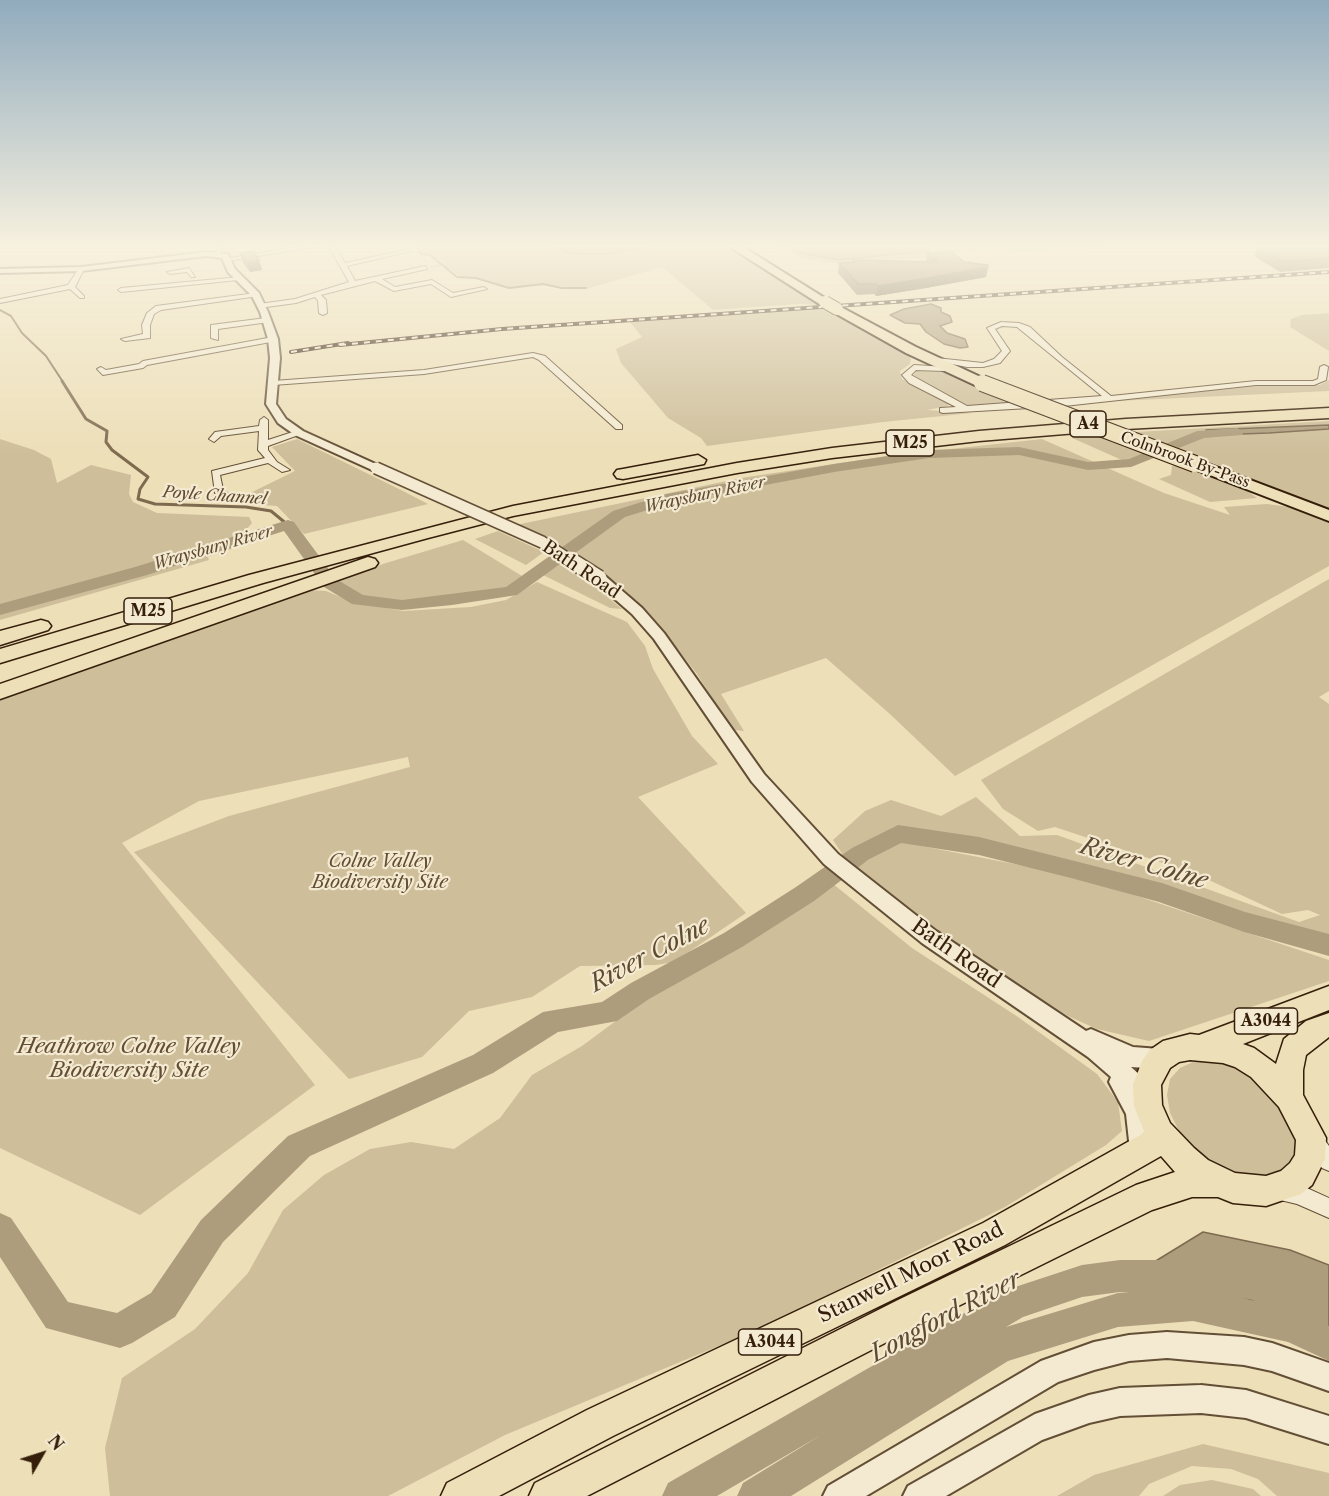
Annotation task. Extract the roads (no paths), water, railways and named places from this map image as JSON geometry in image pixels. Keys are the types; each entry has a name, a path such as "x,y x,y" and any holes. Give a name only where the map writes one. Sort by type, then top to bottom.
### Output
{"highway":[{"name":"Colnbrook By-Pass","path":"848,315 911,350 982,383 1329,516"},
{"name":"M25","path":"0,692 61,669 298,569 325,552 404,523 568,485 666,465 807,442 1036,417 1329,400"},
{"name":"M25","path":"325,552 496,515 737,468 902,444 1090,426 1329,413"},
{"name":"M25","path":"0,638 298,569 347,571 428,544 520,518 550,505"},
{"name":"M25","path":"0,656 298,569"},
{"name":"M25","path":"0,686 61,669"}],"main road":[{"name":"A3044","path":"1204,1047 1329,998"},
{"name":"A3044","path":"1289,1096 1289,1070 1294,1048 1316,1030 1329,1025"},
{"path":"1204,1047 1244,1057 1261,1068 1289,1096 1320,1150 1290,1184 1271,1190 1233,1188 1197,1171 1183,1159 1151,1142 1147,1085 1152,1070 1160,1059 1173,1050 1204,1047"},
{"name":"Stanwell Moor Road","path":"460,1496 600,1423 994,1234 1151,1142"},
{"name":"Stanwell Moor Road","path":"548,1496 910,1312 1147,1196 1192,1182 1218,1182"}],"street":[{"path":"125,339 150,336 146,325 150,315"},
{"name":"Bath Road","path":"265,315 273,339 275,358 271,404 282,421 299,433 542,542 599,578 637,611 659,636 758,778 831,859 929,937 1096,1050 1132,1082 1148,1106"},
{"path":"215,338 213,324 266,320"},
{"path":"931,359 957,365 983,365 997,361 1006,352 991,328 1001,324 1019,326 1027,329 1059,359 1108,398"},
{"path":"103,373 143,366 146,361 273,339"},
{"path":"911,350 917,358 914,367 906,375 912,381 964,408"},
{"path":"273,383 424,372 533,355 542,358 619,427"},
{"path":"982,383 976,373 983,365"},
{"path":"914,367 931,366 958,372"},
{"path":"943,410 1108,398 1256,383 1314,383 1322,380 1324,367"},
{"path":"214,440 218,434 263,424 263,450 270,460 285,470"},
{"path":"262,445 299,433"},
{"path":"224,494 218,491 215,473 270,460"},
{"name":"Bath Road","path":"1068,1030 1132,1057 1160,1059"},
{"path":"1096,1050 1123,1087 1151,1142"},
{"path":"1271,1190 1298,1194 1329,1208"},
{"path":"838,1496 1051,1371 1094,1356 1129,1348 1167,1345 1244,1351 1272,1357 1329,1377"},
{"path":"918,1496 1035,1428 1089,1409 1120,1402 1202,1399 1229,1402 1267,1410 1329,1430"}],"waterway":[{"name":"Poyle Channel","path":"9,315 22,333 46,356 63,382"},
{"name":"Poyle Channel","path":"62,381 86,419 107,431 106,442 112,450 148,477 140,489 138,499 155,504 246,507 271,511 288,525"},
{"name":"Wraysbury River","path":"0,610 141,571 288,525 330,583 358,600 402,605 452,600 511,591 619,514 667,499 834,468 929,454 1019,451 1088,466 1131,463 1202,434 1237,432"},
{"name":"River Colne","path":"0,1229 58,1316 120,1331 163,1305 212,1231 299,1146 483,1064 553,1021 607,1013 640,991 733,940 805,894 860,854 898,834 979,846 1071,869 1162,893 1244,922 1329,945"},
{"name":"Longford River","path":"681,1496 1015,1303 1082,1281 1120,1276 1172,1276"},
{"path":"756,1496 1000,1346 1118,1310 1193,1304 1291,1326 1329,1344"}],"railway":[{"path":"340,345 502,329 708,315"},
{"path":"291,352 348,343"}],"park label":[{"name":"Colne Valley Biodiversity Site","path":"380,872"},
{"name":"Heathrow Colne Valley Biodiversity Site","path":"129,1059"}]}
